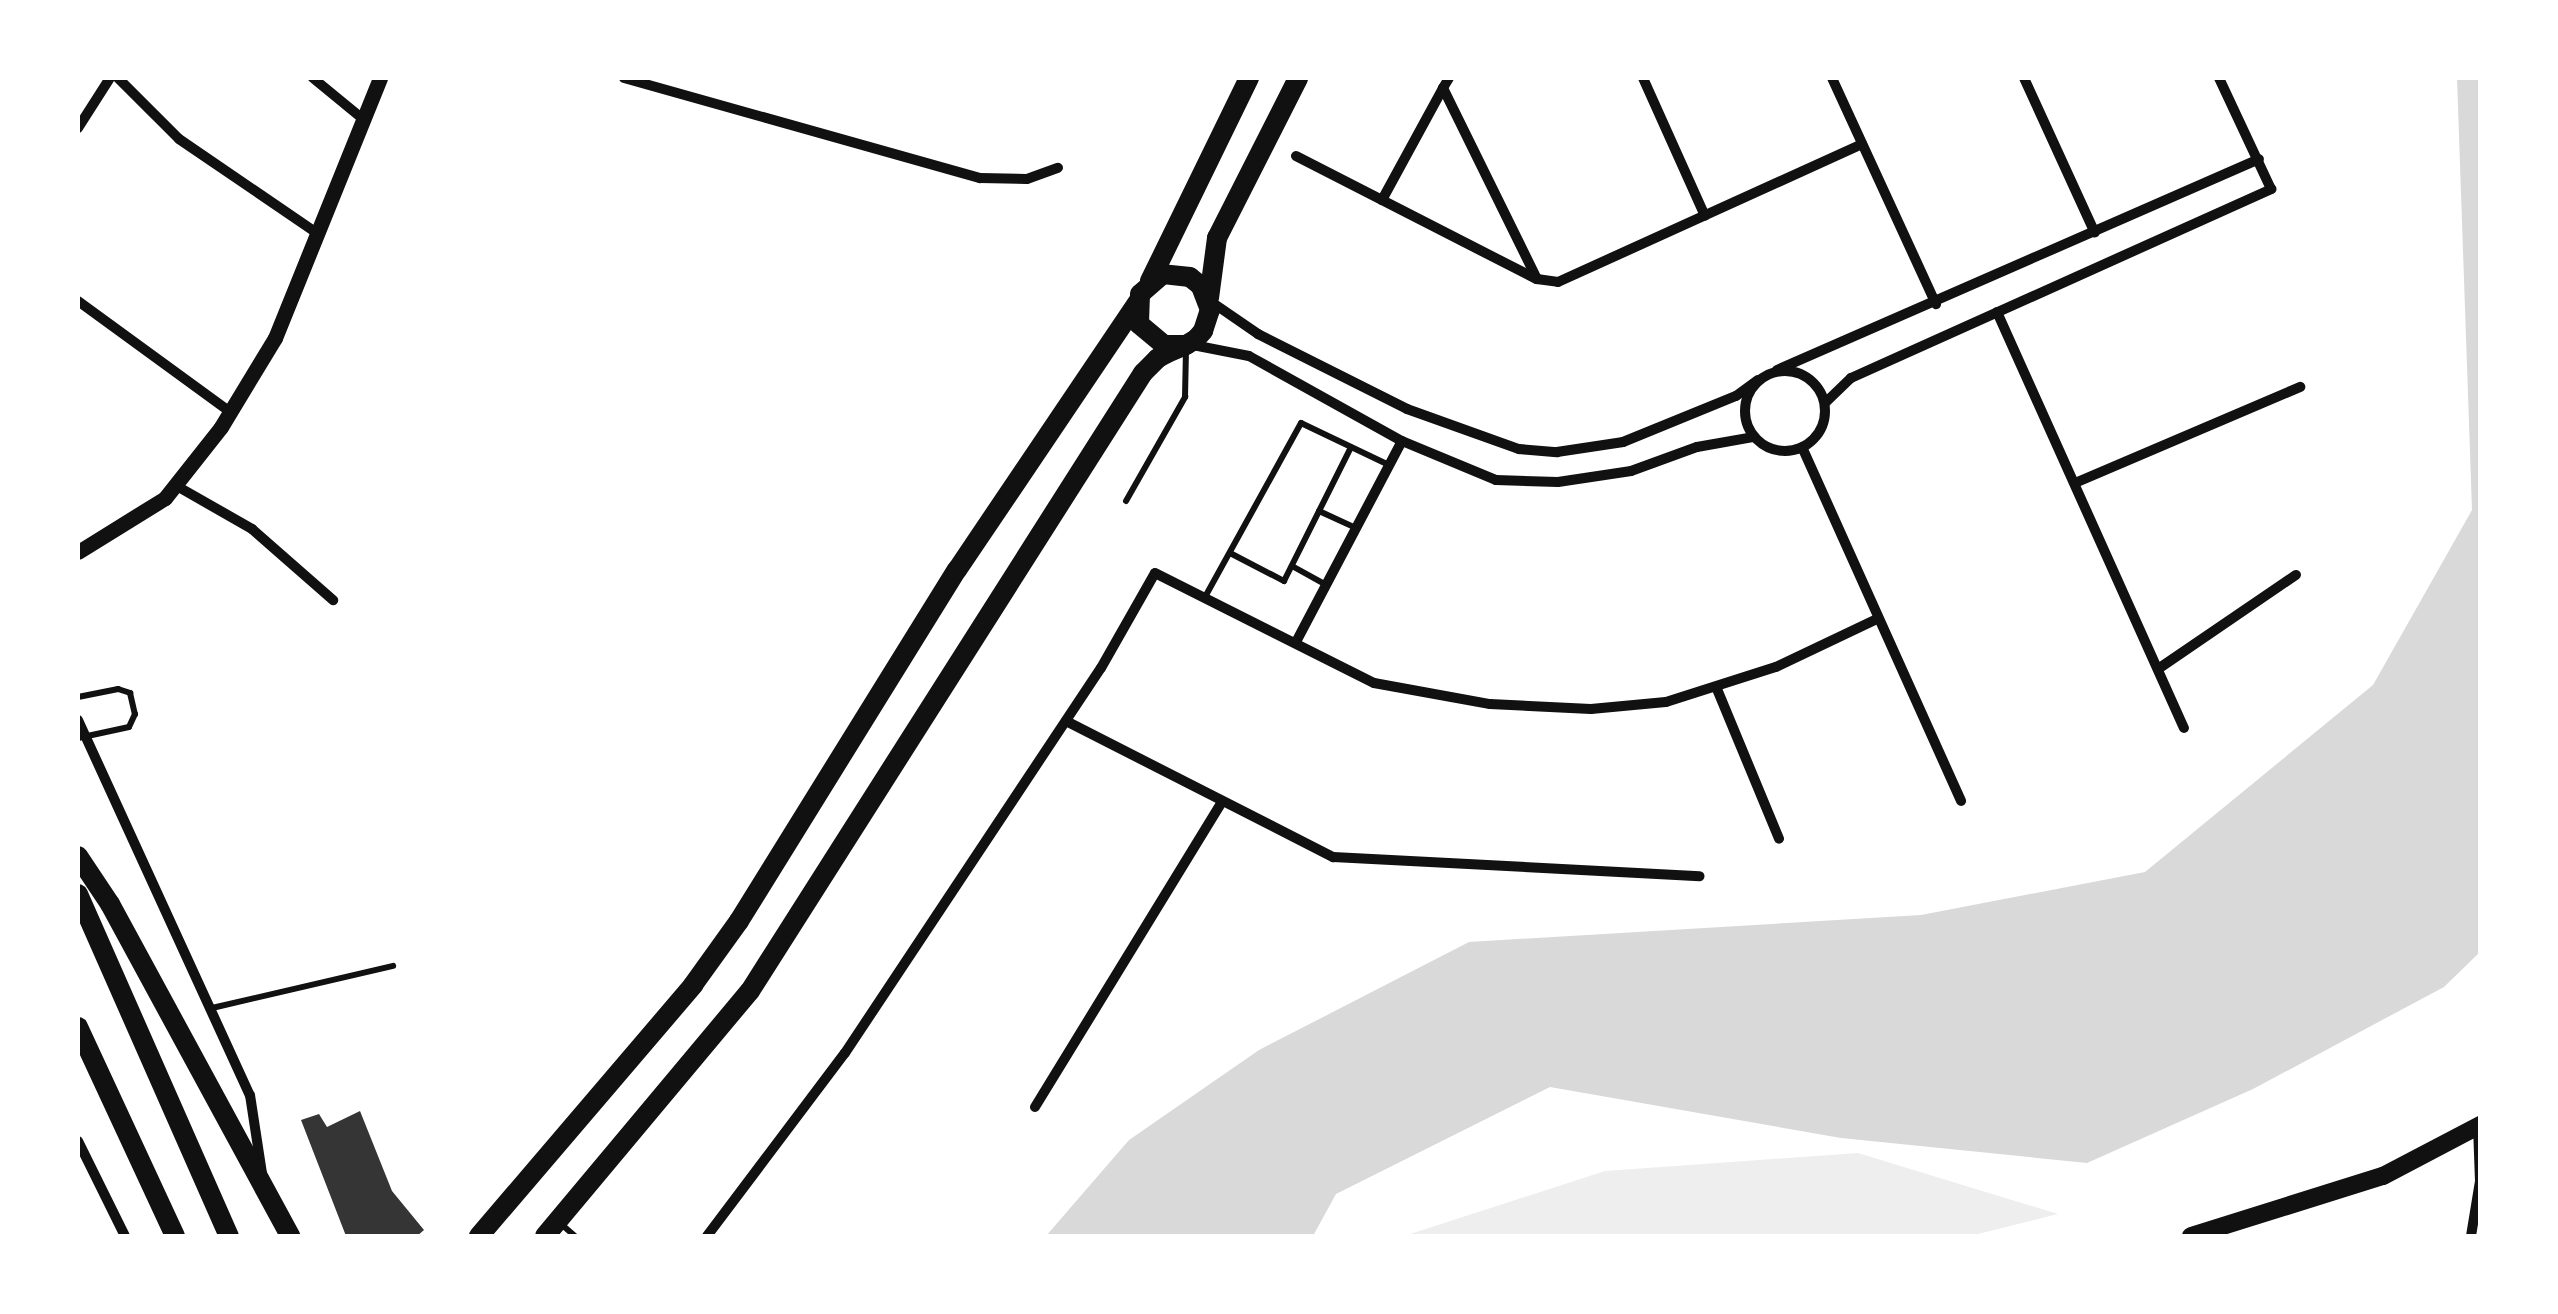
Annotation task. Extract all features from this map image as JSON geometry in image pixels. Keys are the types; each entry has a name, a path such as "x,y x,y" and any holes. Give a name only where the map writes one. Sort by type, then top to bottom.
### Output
{"main road":[{"path":"479,1236 693,985 739,921 956,570 1138,302 1250,78"},
{"path":"551,1229 750,990 1143,373 1186,345 1208,320 1218,238 1298,78"},
{"path":"1150,281 1162,274 1190,277 1209,298"},
{"path":"1138,302 1140,324 1154,340 1186,345"},
{"path":"78,856 290,1236"},
{"path":"78,894 229,1236"},
{"path":"78,1027 175,1236"},
{"path":"2191,1236 2225,1232 2383,1176 2479,1126"}],"street":[{"path":"78,128 110,78"},
{"path":"118,78 180,139 317,233"},
{"path":"313,78 363,119"},
{"path":"78,552 112,535 175,485 230,412 275,338 380,78"},
{"path":"627,78 980,178 1027,180 1058,168"},
{"path":"1643,78 1704,216"},
{"path":"1832,78 1936,304"},
{"path":"2024,78 2095,233"},
{"path":"1825,403 1851,378 2270,189 2219,78"},
{"path":"1446,83 1537,279"},
{"path":"1382,200 1446,83"},
{"path":"1296,156 1537,279 1558,282 1862,144"},
{"path":"1209,298 1243,326 1407,409 1519,449 1557,452 1623,442 1736,396 1777,370 1936,304 2259,160"},
{"path":"78,302 230,412"},
{"path":"1997,312 2184,728"},
{"path":"1186,345 1249,356 1402,440 1496,480 1558,482 1630,472 1697,447 1754,437"},
{"path":"1758,380 1746,397 1745,418 1754,437 1772,449 1802,446 1823,424 1825,403 1816,384 1798,372 1777,370"},
{"path":"2075,483 2300,387"},
{"path":"1296,642 1402,440"},
{"path":"1802,446 1876,620 1961,802"},
{"path":"175,485 252,529 333,600"},
{"path":"707,1236 845,1053 1066,721 1155,574 1374,683 1490,704 1591,709 1717,689 1876,620"},
{"path":"2158,669 2296,575"},
{"path":"1717,689 1780,839"},
{"path":"78,720 81,737 250,1094 264,1189"},
{"path":"1066,721 1220,805 1333,857 1368,864 1700,876"},
{"path":"1035,1107 1220,805"},
{"path":"2472,1234 2480,1182 2479,1126"},
{"path":"78,1142 125,1236"}],"lane":[{"path":"1126,501 1184,397 1186,345"},
{"path":"1205,596 1301,423 1389,465"},
{"path":"1230,553 1284,581 1350,449"},
{"path":"1320,511 1356,528"},
{"path":"1292,566 1326,585"},
{"path":"78,697 118,688 130,693 135,714 129,727 81,737"},
{"path":"212,1008 393,966"},
{"path":"551,1229 576,1236"}],"shaded area":[{"path":"2457,78 2480,78 2480,952 2444,987 2253,1089 2087,1163 1841,1138 1550,1087 1336,1194 1313,1236 1046,1236 1129,1140 1259,1050 1469,942 1921,915 2145,872 2373,685 2472,510"},
{"path":"1858,1153 2058,1214 1970,1236 1404,1236 1605,1171"}],"building":[{"path":"360,1111 392,1191 424,1230 417,1236 346,1236 301,1120 319,1114 327,1127"}]}
